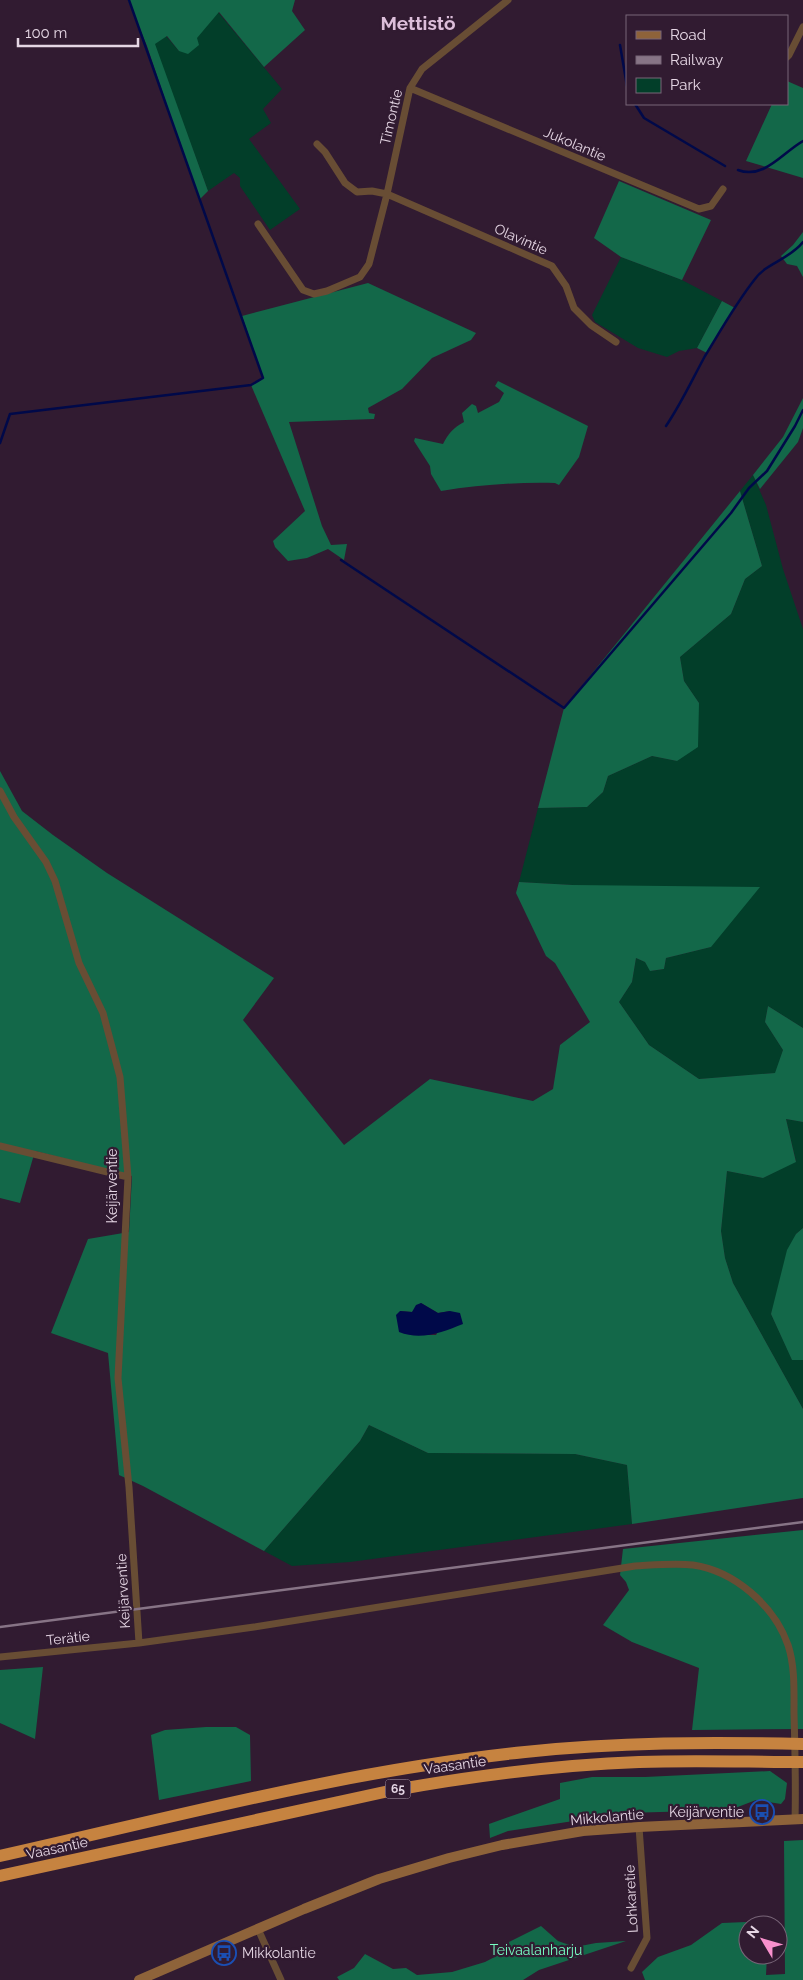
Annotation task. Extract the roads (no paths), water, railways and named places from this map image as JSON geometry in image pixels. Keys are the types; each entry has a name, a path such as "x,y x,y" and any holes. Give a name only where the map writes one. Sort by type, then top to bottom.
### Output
{"highway":[{"name":"Vaasantie","path":"0,1856 345,1778 460,1760 526,1752 620,1745 714,1742 803,1744"},
{"name":"Vaasantie","path":"0,1876 390,1791 435,1783 565,1767 631,1763 803,1762"}],"main road":[{"name":"Mikkolantie","path":"139,1980 379,1879 449,1858 538,1838 583,1831 639,1826 799,1820"}],"street":[{"name":"Timontie","path":"258,224 303,290 314,294 319,293 360,278 369,264 387,194 410,88 422,69 508,0"},
{"path":"788,56 803,27"},
{"name":"Jukolantie","path":"410,88 699,210 711,206 723,189"},
{"name":"Olavintie","path":"317,144 325,152 345,183 357,192 372,191 387,194 552,266 566,286 574,308 591,325 616,342"},
{"name":"Keijärventie","path":"0,791 14,817 46,862 55,881 79,963 103,1013 120,1077 128,1177 118,1378 129,1487 139,1643 254,1627 636,1566 693,1565 736,1581 758,1598 782,1630 788,1646 794,1678 796,1790 799,1820"},
{"path":"0,1146 128,1177"},
{"name":"Terätie","path":"0,1657 139,1643"},
{"name":"Lohkaretie","path":"632,1968 647,1938 639,1826"},
{"path":"258,1929 281,1980"}],"waterway":[{"path":"0,443 10,414 251,385 263,378 129,0"},
{"path":"620,45 626,80"},
{"path":"636,105 644,118 725,166"},
{"path":"738,170 747,172 765,168 803,141"},
{"path":"666,426 682,401 705,356 748,288 759,274 798,248 803,242"},
{"path":"341,560 564,708 731,513 749,488 767,471 803,410"}],"railway":[{"path":"0,1627 803,1522"}],"place":[{"name":"Keijärventie","path":"762,1812"},
{"name":"Mikkolantie","path":"224,1953"}],"district":[{"name":"Mettistö","path":"418,23"}],"park label":[{"name":"Teivaalanharju","path":"536,1950"}]}
